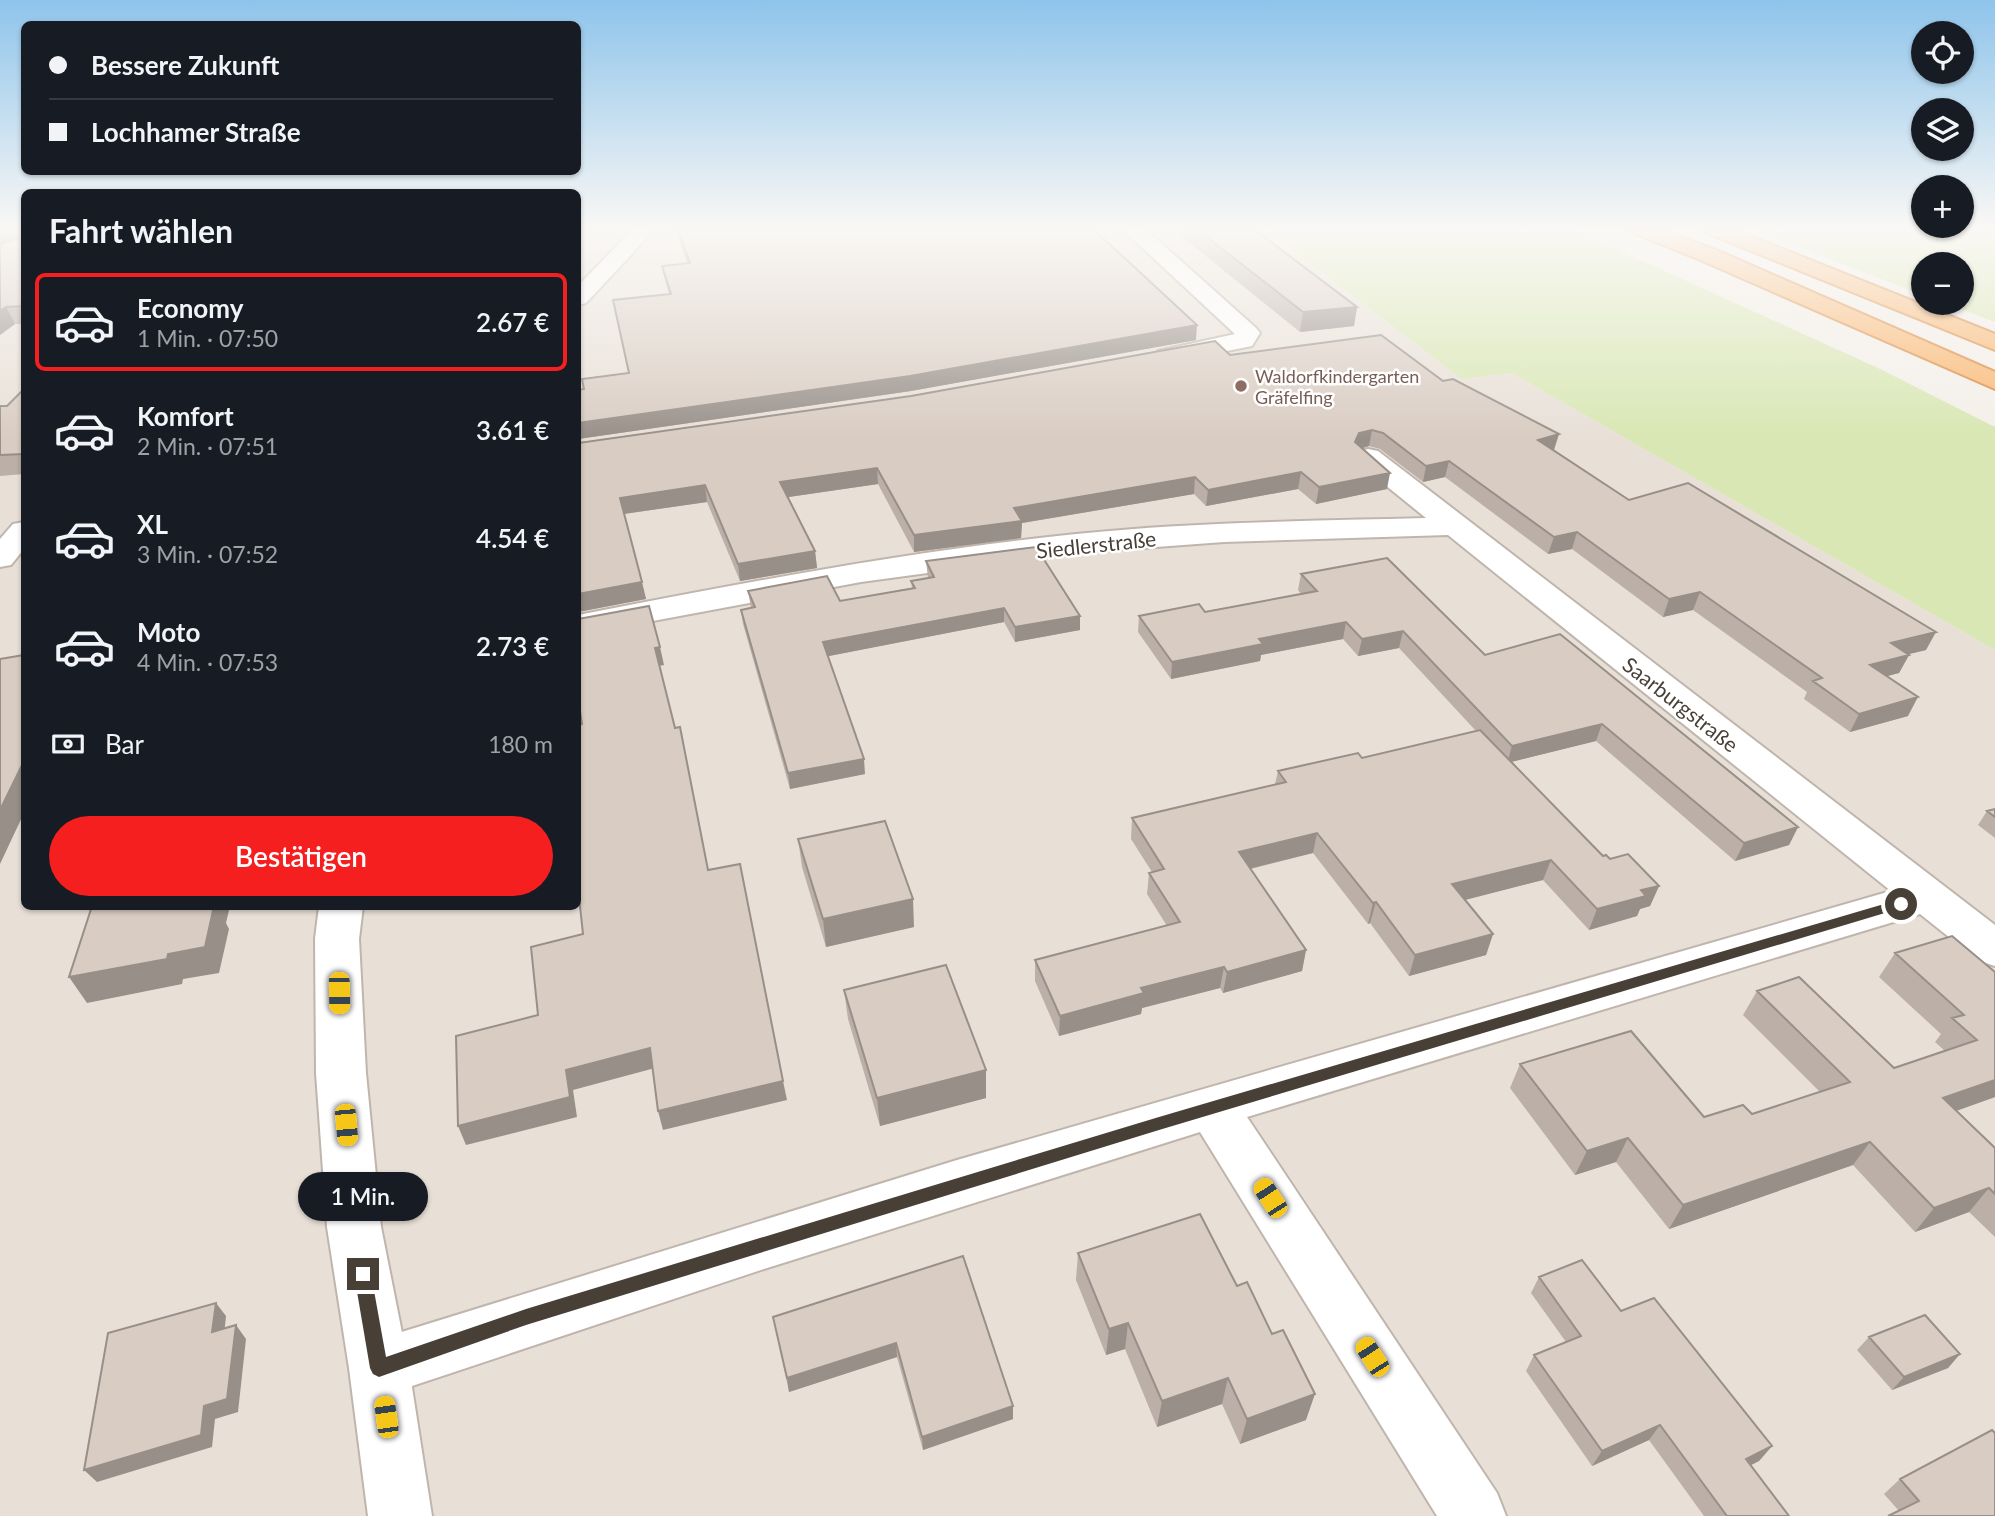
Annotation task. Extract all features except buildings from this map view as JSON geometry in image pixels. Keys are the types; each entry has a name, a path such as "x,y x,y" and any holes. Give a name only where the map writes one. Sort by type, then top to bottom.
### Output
{"highway":[{"path":"1806,298 1995,381"},
{"path":"1888,298 1995,343"}],"street":[{"path":"1137,362 1243,341 1248,333 1209,298"},
{"name":"Saarburgstraße","path":"1368,457 1995,949"},
{"name":"Siedlerstraße","path":"581,624 741,593 919,563 1066,546 1185,535 1453,526"},
{"path":"0,558 21,534"},
{"path":"379,1368 526,1317 1212,1107 1927,896"},
{"path":"341,910 337,939 341,1073 354,1227 379,1368 400,1516"},
{"path":"1212,1107 1474,1516"}],"shaded area":[{"path":"0,298 21,298 21,910 581,910 581,298 1354,298 1462,379 1512,373 1995,650 1995,1516 0,1516"}],"green space":[{"path":"1355,298 1724,298 1878,368 1995,427 1995,650 1512,373 1462,379"},
{"path":"1974,298 1995,298 1995,322 1974,314"}],"place":[{"name":"Waldorfkindergarten Gräfelfing","path":"1241,386"}],"route":[{"path":"363,1274 379,1368 526,1317 1159,1123 1901,904"}]}
